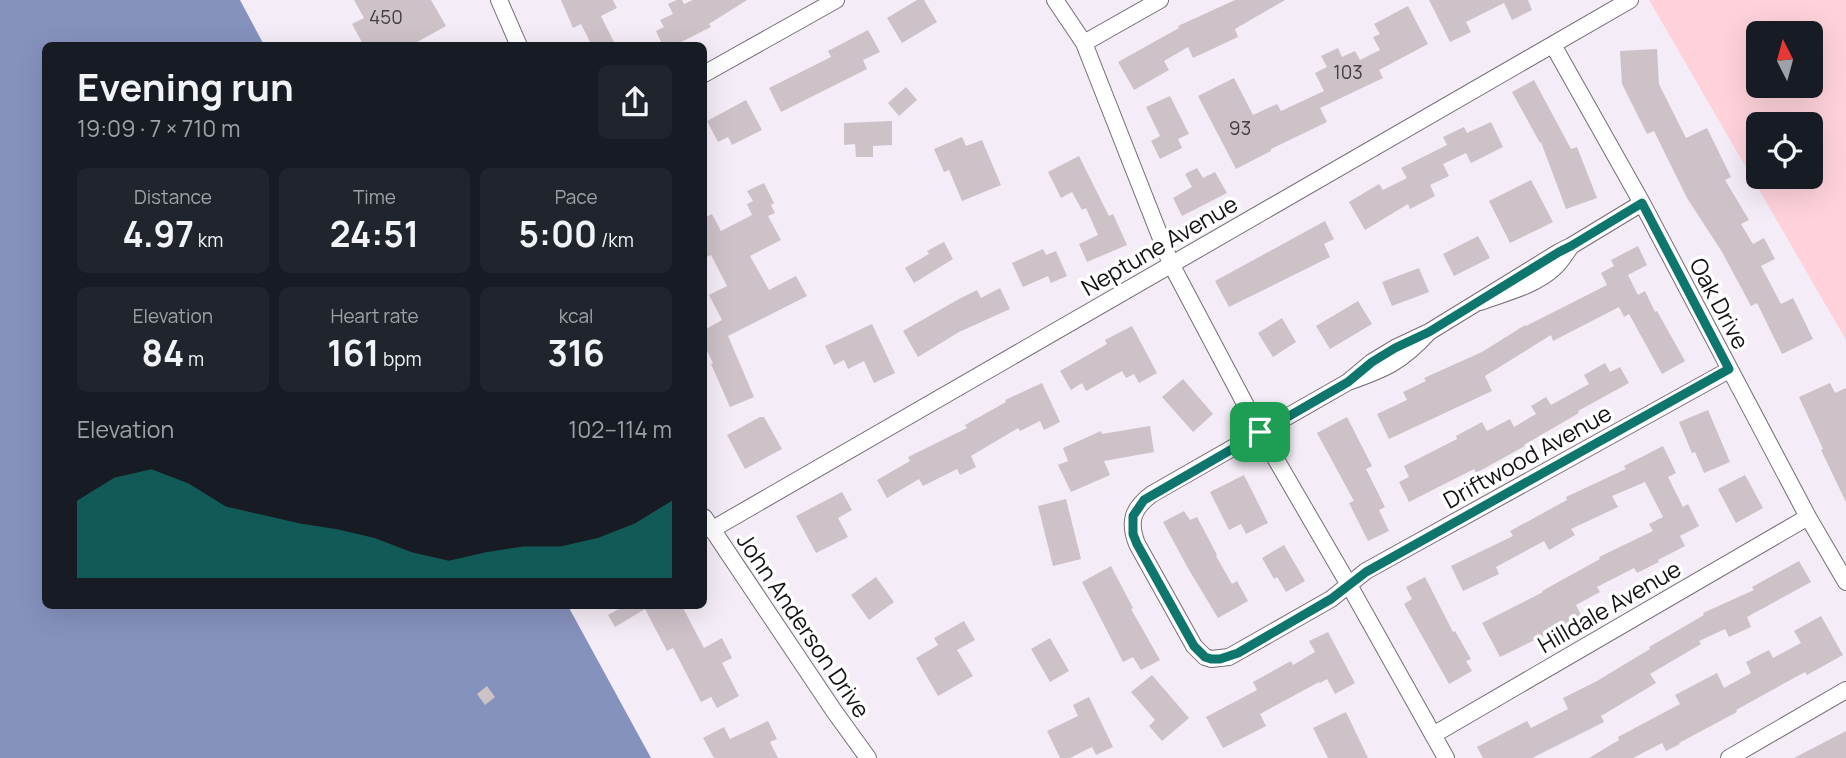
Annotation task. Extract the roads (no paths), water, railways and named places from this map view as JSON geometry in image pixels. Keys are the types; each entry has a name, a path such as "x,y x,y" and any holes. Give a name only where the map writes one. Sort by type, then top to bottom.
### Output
{"street":[{"path":"499,0 517,42"},
{"path":"707,72 836,0"},
{"path":"1055,0 1084,43 1171,264 1260,432 1446,758"},
{"path":"1084,43 1160,0"},
{"name":"Neptune Avenue","path":"707,523 1171,264 1630,0"},
{"name":"Oak Drive","path":"1553,45 1642,203 1808,517 1846,582"},
{"name":"Driftwood Avenue","path":"1642,203 1571,246 1555,267 1544,276 1480,302 1429,332 1395,348 1372,362 1348,382 1152,494 1144,500 1133,516 1133,534 1137,544 1194,646 1211,659 1229,657 1331,599 1366,572 1729,369"},
{"name":"Hilldale Avenue","path":"1433,736 1808,517"},
{"name":"John Anderson Drive","path":"707,523 868,758"},
{"path":"1729,758 1846,690"}],"water":[{"path":"0,0 240,0 262,42 42,42 42,609 570,609 651,758 0,758"}]}
